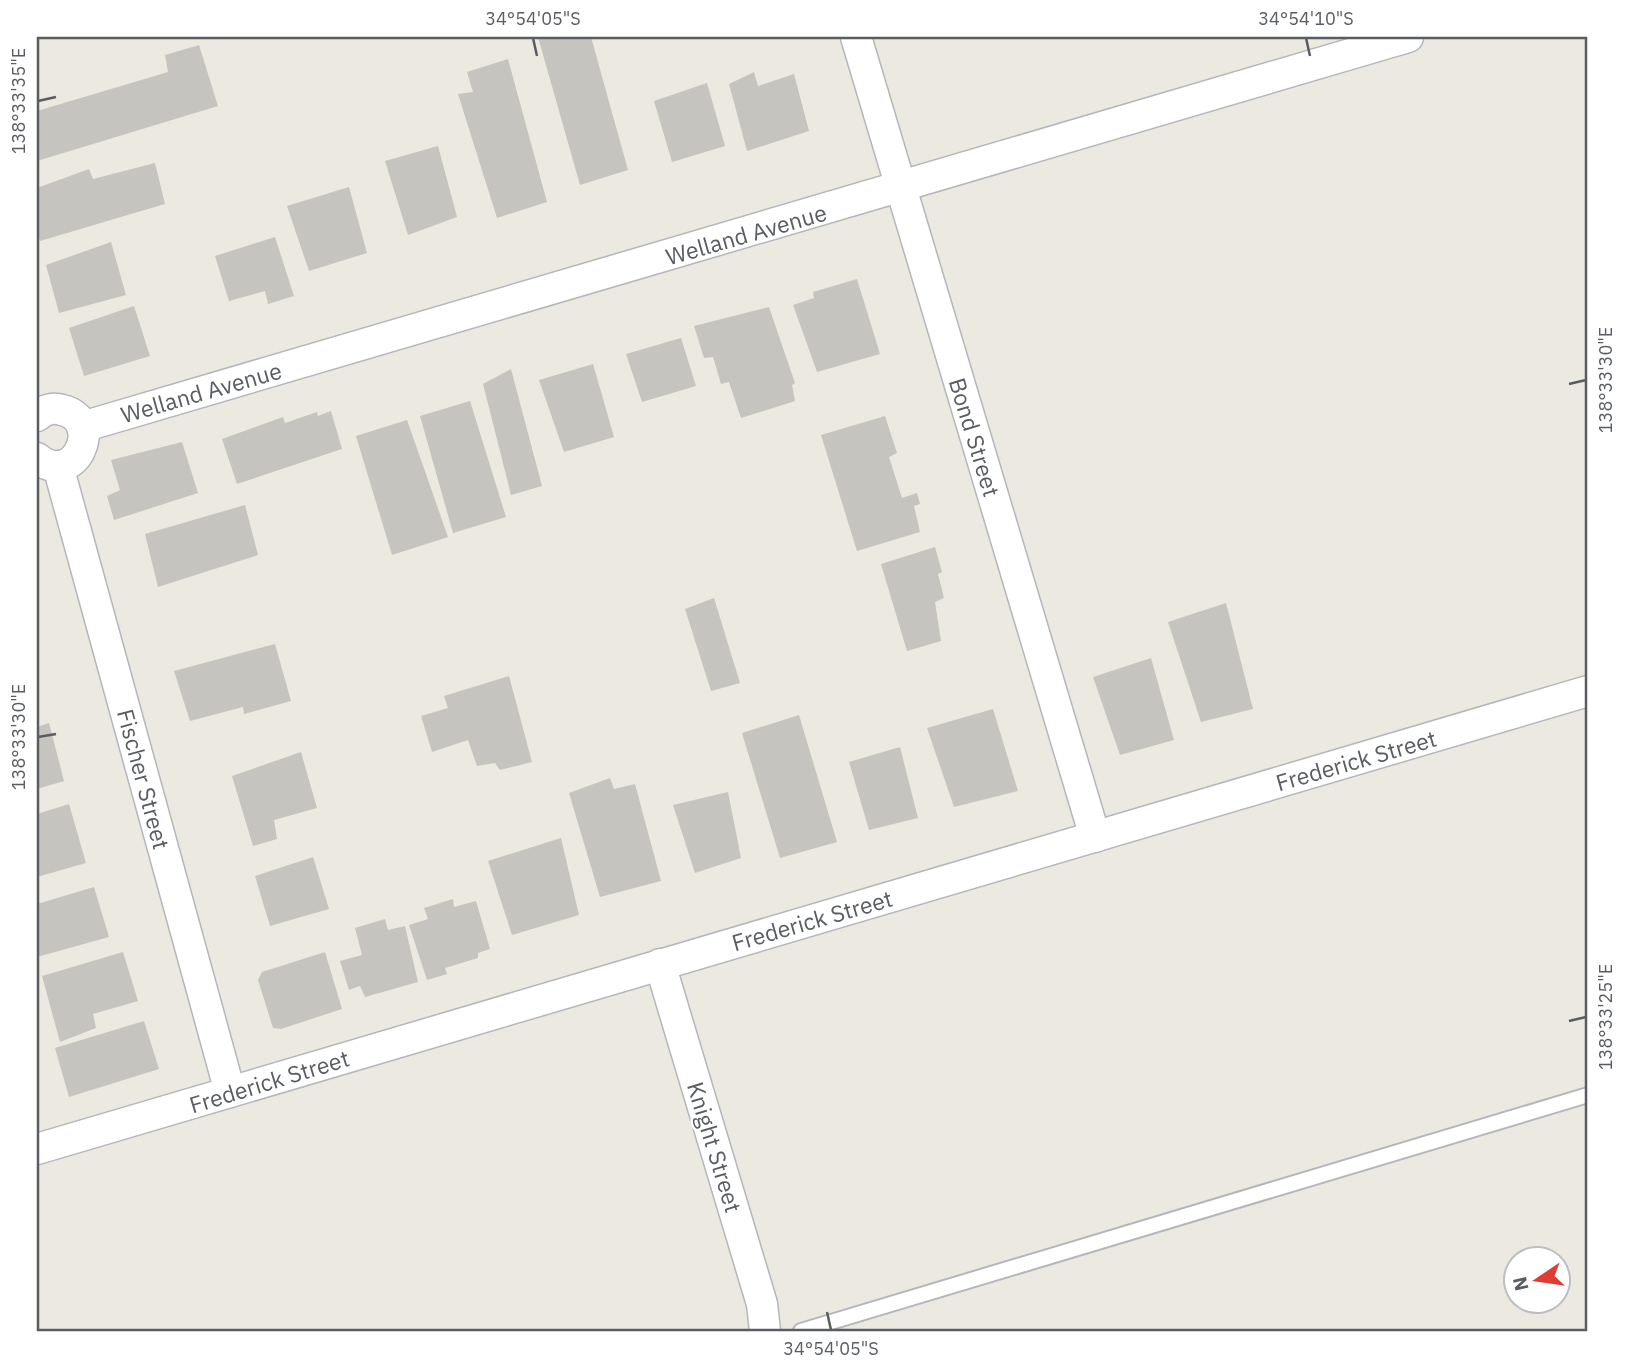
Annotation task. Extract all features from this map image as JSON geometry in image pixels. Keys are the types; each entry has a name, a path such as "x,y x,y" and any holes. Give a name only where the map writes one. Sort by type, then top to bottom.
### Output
{"street":[{"name":"Bond Street","path":"856,37 1095,837"},
{"name":"Welland Avenue","path":"82,427 900,189 1408,37"},
{"path":"38,408 67,411 82,427 84,442 74,459 48,462"},
{"name":"Fischer Street","path":"48,462 230,1092"},
{"name":"Frederick Street","path":"37,1149 1588,691"},
{"name":"Knight Street","path":"660,964 762,1304 765,1331"}],"lane":[{"path":"801,1331 1588,1095"}],"building":[{"path":"538,37 591,37 628,170 580,185"},
{"path":"199,45 218,106 37,161 37,111 168,72 165,55"},
{"path":"508,59 547,202 497,218 458,94 473,92 467,72"},
{"path":"754,72 758,86 794,74 809,131 747,151 729,84"},
{"path":"707,83 725,146 672,162 654,101"},
{"path":"438,146 457,217 408,235 385,161"},
{"path":"155,163 165,204 40,241 37,232 37,188 89,169 93,179"},
{"path":"349,187 367,253 309,271 287,206"},
{"path":"275,237 294,296 268,304 265,291 229,301 215,256"},
{"path":"111,242 126,295 59,313 46,265"},
{"path":"857,279 880,354 817,372 793,305 814,298 813,292"},
{"path":"134,306 150,356 84,376 69,328"},
{"path":"769,307 795,383 792,385 795,401 741,418 729,382 721,384 713,357 704,358 694,326"},
{"path":"681,338 696,386 642,402 626,354"},
{"path":"593,364 614,437 564,452 539,380"},
{"path":"511,369 542,486 511,495 483,384"},
{"path":"470,401 506,517 453,533 420,416"},
{"path":"331,411 342,449 237,484 222,439 283,417 285,423 317,412 318,416"},
{"path":"885,416 897,453 889,457 902,498 917,493 920,504 914,506 920,532 857,551 821,435"},
{"path":"407,420 448,537 392,555 356,436"},
{"path":"182,442 198,493 114,520 107,496 120,490 111,460"},
{"path":"245,505 258,555 158,587 145,534"},
{"path":"935,547 942,572 938,574 944,598 935,602 941,641 907,651 881,564"},
{"path":"714,598 740,683 711,691 685,609"},
{"path":"1226,603 1253,709 1201,722 1168,622"},
{"path":"275,644 291,701 244,714 243,707 190,721 174,671"},
{"path":"1151,658 1174,740 1120,755 1093,677"},
{"path":"509,676 532,762 500,770 495,763 477,766 468,740 432,752 421,716 448,708 444,696"},
{"path":"993,709 1018,791 954,807 927,728"},
{"path":"799,715 837,842 780,858 742,733"},
{"path":"49,723 64,781 37,789 37,727"},
{"path":"900,747 918,818 869,830 849,762"},
{"path":"301,752 317,808 274,820 277,839 253,846 232,776"},
{"path":"610,778 614,789 635,784 661,881 600,897 569,793"},
{"path":"728,792 741,858 695,873 673,805"},
{"path":"69,804 86,863 37,877 37,814"},
{"path":"561,838 579,915 512,935 488,861"},
{"path":"313,857 329,909 270,926 255,876"},
{"path":"94,887 109,937 37,957 37,904"},
{"path":"453,899 454,907 476,901 490,949 478,953 478,958 445,968 447,974 427,980 409,925 428,919 424,908"},
{"path":"385,919 388,930 405,926 418,982 365,997 360,986 349,990 340,961 362,955 355,928"},
{"path":"123,952 138,1001 93,1014 96,1028 60,1042 42,976"},
{"path":"325,952 342,1009 281,1029 273,1028 258,980 262,972"},
{"path":"144,1021 159,1069 69,1097 55,1048"}]}
